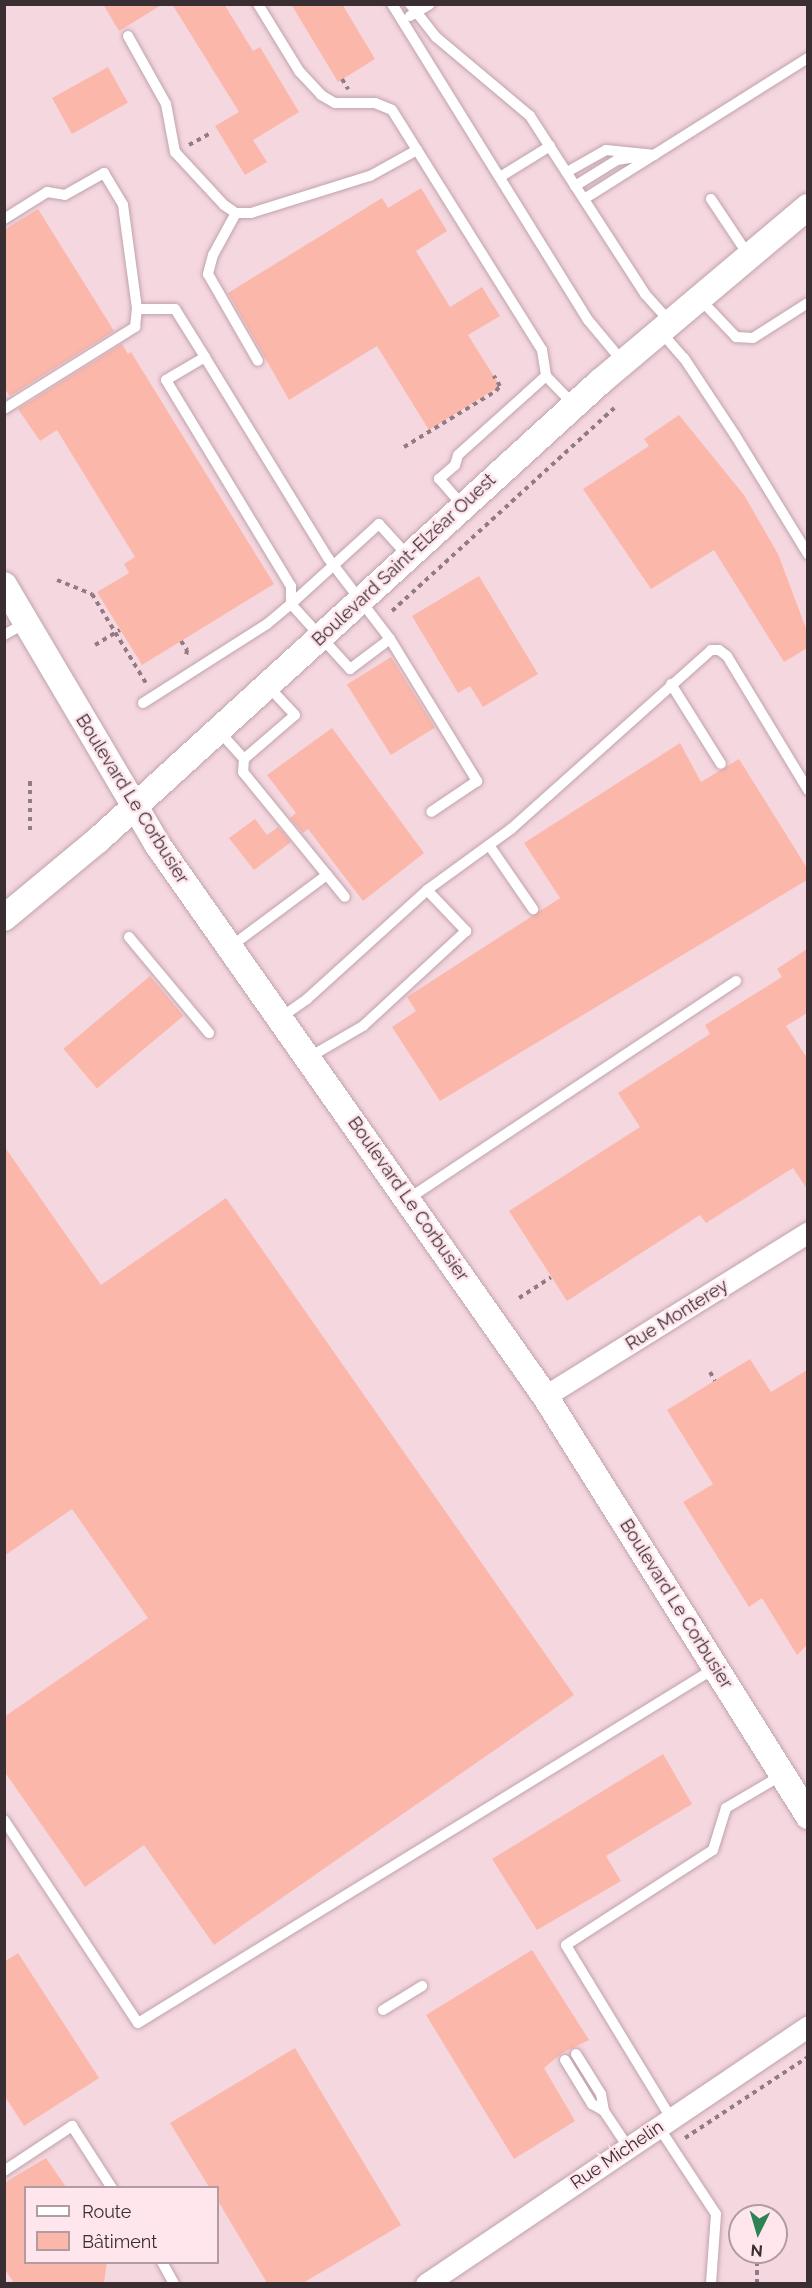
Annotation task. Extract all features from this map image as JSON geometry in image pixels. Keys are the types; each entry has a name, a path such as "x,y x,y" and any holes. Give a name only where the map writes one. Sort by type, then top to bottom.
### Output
{"street":[{"name":"Boulevard Saint-Elzéar Ouest","path":"4,918 135,806 574,405 748,256 806,212"},
{"name":"Boulevard Le Corbusier","path":"4,585 15,629 135,806 157,844 545,1396 807,1816"},
{"name":"Rue Monterey","path":"545,1396 807,1232"},
{"name":"Rue Michelin","path":"441,2280 628,2147 807,2026"}],"lane":[{"path":"258,4 314,89 335,104 388,107 542,350 546,376 574,405"},
{"path":"402,21 413,9 430,4"},
{"path":"396,6 402,21 588,320 623,363"},
{"path":"413,9 445,45 530,116 735,435 807,554"},
{"path":"128,36 166,104 175,152 224,205 236,213 251,213 370,176 417,150"},
{"path":"584,200 807,58"},
{"path":"500,177 550,146"},
{"path":"567,172 606,150 655,155"},
{"path":"575,186 617,160 655,155"},
{"path":"4,219 47,192 65,195 104,173 123,205 137,309 135,327 4,409"},
{"path":"711,199 748,256"},
{"path":"236,213 213,255 208,274 258,361"},
{"path":"699,298 736,337 753,338 807,303"},
{"path":"137,309 174,309 333,566 362,599 390,639 477,781 431,812"},
{"path":"205,357 166,380 291,586 291,604 350,669 390,639"},
{"path":"462,505 440,479 455,465 458,455 546,376"},
{"path":"143,703 291,604 379,524 408,555"},
{"path":"280,1018 307,999 427,891 489,845 705,653 719,650 727,656 807,790"},
{"path":"670,684 721,764"},
{"path":"268,686 295,716 244,759 243,772 345,897"},
{"path":"218,730 244,759"},
{"path":"489,845 533,909"},
{"path":"230,947 327,875"},
{"path":"308,1059 363,1026 466,931 427,891"},
{"path":"129,937 209,1033"},
{"path":"408,1199 736,981"},
{"path":"4,1820 138,2023 715,1668"},
{"path":"711,2283 716,2214 672,2147 665,2122 566,1945 713,1850 726,1808 782,1775"},
{"path":"383,2010 422,1986"},
{"path":"576,2054 601,2094 604,2111 628,2147"},
{"path":"565,2060 592,2104 604,2111"},
{"path":"4,2171 72,2126 111,2186"},
{"path":"163,2264 174,2283"}],"path":[{"path":"195,142 212,132"},
{"path":"404,447 496,391 500,386 494,376"},
{"name":"Boulevard Saint-Elzéar Ouest","path":"392,611 614,408"},
{"path":"57,580 92,594 118,631 138,670"},
{"path":"95,645 118,631"},
{"path":"180,641 187,650 184,662"},
{"path":"30,782 30,835"},
{"path":"519,1298 551,1277"},
{"path":"710,1372 715,1381"},
{"name":"Rue Michelin","path":"672,2147 807,2057"},
{"path":"756,2264 754,2283 757,2283"}],"building":[{"path":"103,4 163,4 119,31"},
{"path":"172,4 224,4 253,51 260,47 299,112 253,140 267,162 245,175 215,126 239,112"},
{"path":"291,4 342,4 375,59 338,82"},
{"path":"108,67 128,103 72,134 52,98"},
{"path":"421,188 447,231 416,251 450,307 482,287 500,316 468,335 500,386 429,430 377,346 289,400 228,293 382,198 388,208"},
{"path":"38,209 114,331 10,396 4,388 4,230"},
{"path":"122,344 128,354 131,352 274,584 142,665 97,592 129,573 124,564 135,557 57,430 40,441 18,409"},
{"path":"679,415 744,495 778,554 807,631 807,648 784,662 714,550 651,589 583,489 649,446 644,439"},
{"path":"479,576 538,674 483,707 470,686 458,693 412,616"},
{"path":"391,657 435,727 391,755 347,685"},
{"path":"332,728 424,853 363,901 308,829 303,833 290,818 296,813 267,775"},
{"path":"680,743 701,782 739,759 807,868 807,880 440,1101 392,1027 416,1011 407,997 560,898 524,843"},
{"path":"255,819 267,835 278,827 291,842 254,870 229,838"},
{"path":"807,949 807,1013 786,1026 807,1058 807,1189 793,1168 706,1223 700,1215 567,1301 509,1211 640,1127 618,1093 710,1034 705,1025 782,977 777,969"},
{"path":"150,976 183,1016 97,1088 63,1049"},
{"path":"4,1146 101,1285 226,1198 574,1695 214,1945 144,1845 85,1887 4,1771 4,1717 148,1618 72,1509 4,1556"},
{"path":"750,1359 771,1392 807,1370 807,1645 797,1655 762,1598 749,1607 683,1502 713,1484 667,1410"},
{"path":"663,1754 692,1804 606,1856 621,1881 537,1930 492,1859"},
{"path":"532,1950 589,2040 562,2053 544,2068 575,2121 514,2159 426,2015"},
{"path":"18,1953 99,2078 24,2126 4,2095 4,1962"},
{"path":"295,2048 401,2225 303,2283 267,2283 219,2203 219,2186 208,2186 170,2123"},
{"path":"46,2158 65,2186 24,2186 24,2264 107,2264 104,2283 14,2283 4,2268 4,2183"}]}
